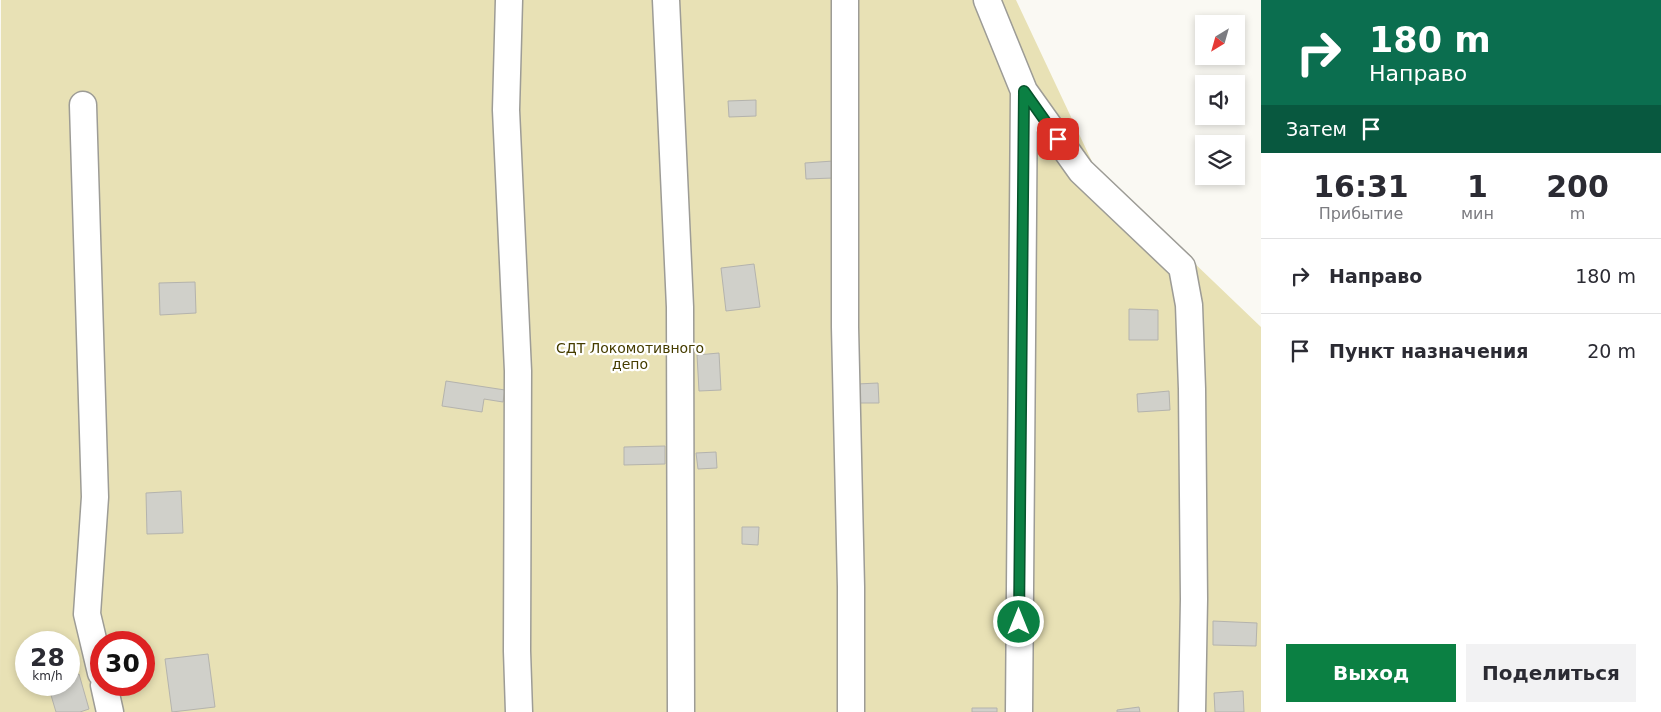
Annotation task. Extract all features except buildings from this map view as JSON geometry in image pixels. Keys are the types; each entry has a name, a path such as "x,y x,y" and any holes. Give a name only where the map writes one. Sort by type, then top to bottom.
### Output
{"street":[{"path":"509,0 506,110 518,371 517,651 519,712"},
{"path":"666,0 680,308 681,712"},
{"path":"845,0 845,327 851,587 851,712"},
{"path":"987,0 1024,91 1081,171 1182,267 1189,305 1192,389 1194,599 1192,712"},
{"path":"1020,712 1024,91"},
{"path":"83,105 95,497 87,614 91,631"},
{"path":"106,696 110,712"}],"green space":[{"name":"СДТ Локомотивного депо","path":"1,0 1016,0 1095,168 1261,327 1261,712 0,712"}],"route":[{"path":"1019,622 1024,91 1058,139"}]}
